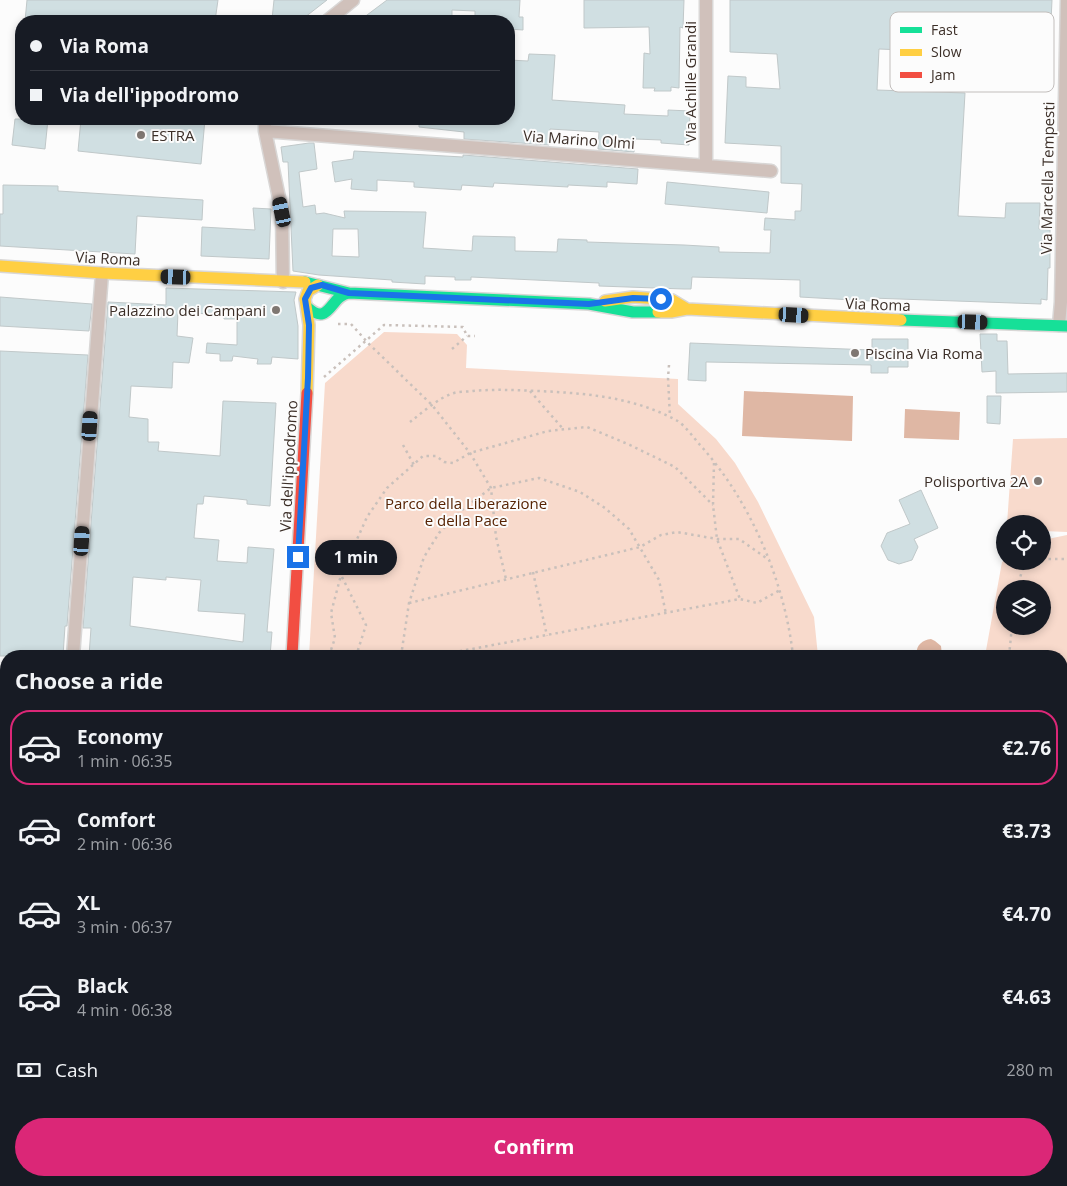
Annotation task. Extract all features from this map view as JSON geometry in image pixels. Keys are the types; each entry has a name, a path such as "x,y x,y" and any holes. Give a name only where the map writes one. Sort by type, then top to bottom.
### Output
{"street":[{"path":"334,15 353,0"},
{"name":"Via Achille Grandi","path":"706,0 706,165"},
{"name":"Via Marcella Tempesti","path":"1063,325 1061,302 1065,190 1067,0"},
{"path":"265,125 282,212 283,282"},
{"name":"Via Marino Olmi","path":"265,125 771,171"},
{"name":"Via Roma","path":"0,266 283,282 349,293 589,304 633,298 649,298 672,300 687,309 873,319 1063,325"},
{"path":"73,650 102,273"},
{"path":"334,303 334,296 315,287 305,299 307,307 314,312 322,314 330,310 342,295 349,293"},
{"name":"Via dell'ippodromo","path":"292,650 308,378 309,325 307,307"}],"path":[{"path":"334,324 351,324 432,405 470,453 492,488 496,537 506,579"},
{"path":"322,378 384,326 463,328 467,336"},
{"path":"452,349 467,336 475,336"},
{"path":"669,365 670,418"},
{"path":"410,422 432,405 454,393 496,389 580,392 632,401 678,421 714,461 737,495 770,561 780,590 792,650"},
{"path":"530,390 564,430"},
{"path":"331,650 334,638 331,613 342,576 367,517 387,488 423,456 436,456 444,462 452,463 470,453 548,431 588,427 675,467 713,506"},
{"path":"403,445 414,465"},
{"path":"714,461 713,506 717,539 740,599"},
{"path":"402,650 409,603 424,558 439,533 462,510 492,488 539,478 580,492 605,508 629,529 659,580 666,614"},
{"path":"409,603 640,547 661,536 677,532 717,539 739,538 770,561"},
{"path":"1051,559 1067,559"},
{"path":"533,572 547,636"},
{"path":"342,576 366,625 358,650"},
{"path":"468,650 740,599 757,603 780,590"},
{"path":"1010,650 1011,635"}],"green space":[{"name":"Parco della Liberazione e della Pace","path":"384,332 457,334 467,345 466,368 678,379 678,404 716,439 735,463 758,502 814,617 817,650 309,650 325,383"},
{"name":"Polisportiva 2A","path":"1067,438 1067,532 1051,531 1051,515 1008,515 1013,439"},
{"path":"1067,535 1067,650 986,650 996,595 996,635 1051,635 1051,580 999,580 1001,570 1051,570 1051,538"}],"shaded area":[{"path":"744,391 853,396 852,441 742,436"},
{"path":"905,409 960,412 959,440 904,438"},
{"path":"931,639 935,641 941,646 941,650 917,650 924,641"}],"building":[{"path":"27,0 218,0 216,15 26,15"},
{"path":"274,0 327,0 308,15 272,15"},
{"path":"387,0 520,0 519,17 523,17 523,30 515,29 515,15 475,15 475,11 452,10 452,15 367,15"},
{"path":"584,0 684,0 683,28 680,27 679,88 671,87 671,91 654,91 655,88 643,88 644,53 650,54 649,27 584,28"},
{"path":"730,0 1052,0 1051,12 890,12 890,49 879,49 877,90 890,90 890,92 965,93 958,216 1005,218 1006,203 1040,203 1039,229 1050,230 1050,268 1048,268 1047,300 1041,299 1041,304 871,298 871,301 800,297 800,280 692,277 691,289 684,289 599,286 599,283 471,277 471,280 455,280 455,277 425,276 425,284 293,271 288,162 283,162 281,147 309,143 314,143 317,169 299,172 303,207 315,205 316,214 324,213 345,218 344,211 426,212 423,248 472,251 473,236 515,237 515,251 557,252 558,239 587,240 587,242 719,247 719,252 770,253 771,230 764,230 765,218 795,220 795,211 801,211 802,184 781,183 781,146 725,143 728,76 746,77 746,87 780,89 777,54 730,52","holes":["333,229 358,229 359,257 332,256"]},
{"path":"529,54 555,55 552,100 625,105 624,114 668,116 668,110 690,111 689,145 661,143 661,140 635,139 634,152 598,149 599,132 550,129 549,145 464,139 464,132 419,127 419,125 515,125 515,60 528,61"},
{"path":"15,119 15,125 47,125 45,149 12,145"},
{"name":"ESTRA","path":"80,125 204,125 201,164 78,151"},
{"path":"354,151 463,157 463,155 638,169 637,184 607,182 607,187 568,185 568,187 494,183 493,187 462,185 461,190 414,187 414,182 377,180 377,191 351,189 352,179 335,182 332,162 353,159"},
{"path":"667,182 769,192 767,213 665,204"},
{"path":"3,185 58,186 58,191 203,200 202,220 137,216 135,254 0,246 0,214 3,214"},
{"path":"253,208 271,209 269,259 201,256 202,227 255,230"},
{"path":"166,288 296,292 294,300 298,326 298,359 272,357 271,364 257,364 258,359 233,356 232,361 220,361 220,354 206,353 207,343 237,345 237,319 224,319 224,315 178,312 177,336 193,338 189,363 173,362 172,388 131,386 129,417 148,419 148,442 159,442 158,451 220,456 223,401 276,403 270,506 247,504 247,500 204,496 203,504 197,504 194,538 219,540 217,561 247,563 248,547 274,549 267,632 272,632 270,650 89,650 91,628 83,628 108,302 166,305","holes":["133,577 166,580 166,577 201,580 198,611 245,614 243,642 130,626"]},
{"path":"0,297 92,304 89,331 0,326"},
{"path":"980,334 997,334 997,341 1007,341 1008,374 1067,373 1067,392 996,393 996,371 982,372"},
{"path":"872,339 908,339 908,367 888,367 888,373 871,373 871,365 706,362 706,381 688,380 690,343 872,350"},
{"path":"0,351 88,355 67,626 65,626 63,650 0,650"},
{"path":"987,396 1001,396 1000,424 987,423"},
{"path":"921,490 938,528 914,539 918,547 912,560 899,564 888,560 881,546 887,533 910,524 899,500"}],"traffic: fast":[{"path":"305,282 349,293 589,304 633,312 658,312"},
{"path":"307,307 315,313 321,314 343,295 349,293"},
{"path":"901,320 1067,326"}],"traffic: slow":[{"path":"0,266 102,273 305,282"},
{"path":"307,393 309,325 305,299 308,291 318,285"},
{"path":"605,301 633,297 672,300 687,309"},
{"path":"658,312 687,309 901,320"}],"traffic: jam":[{"path":"292,650 307,393"}],"place":[{"name":"ESTRA","path":"141,135"},
{"name":"Palazzino dei Campani","path":"276,310"},
{"name":"Piscina Via Roma","path":"855,353"},
{"name":"Polisportiva 2A","path":"1038,481"}],"route":[{"path":"298,557 308,378 309,325 305,299 306,294 311,288 322,285 349,293 589,304 633,298 661,299"}]}
